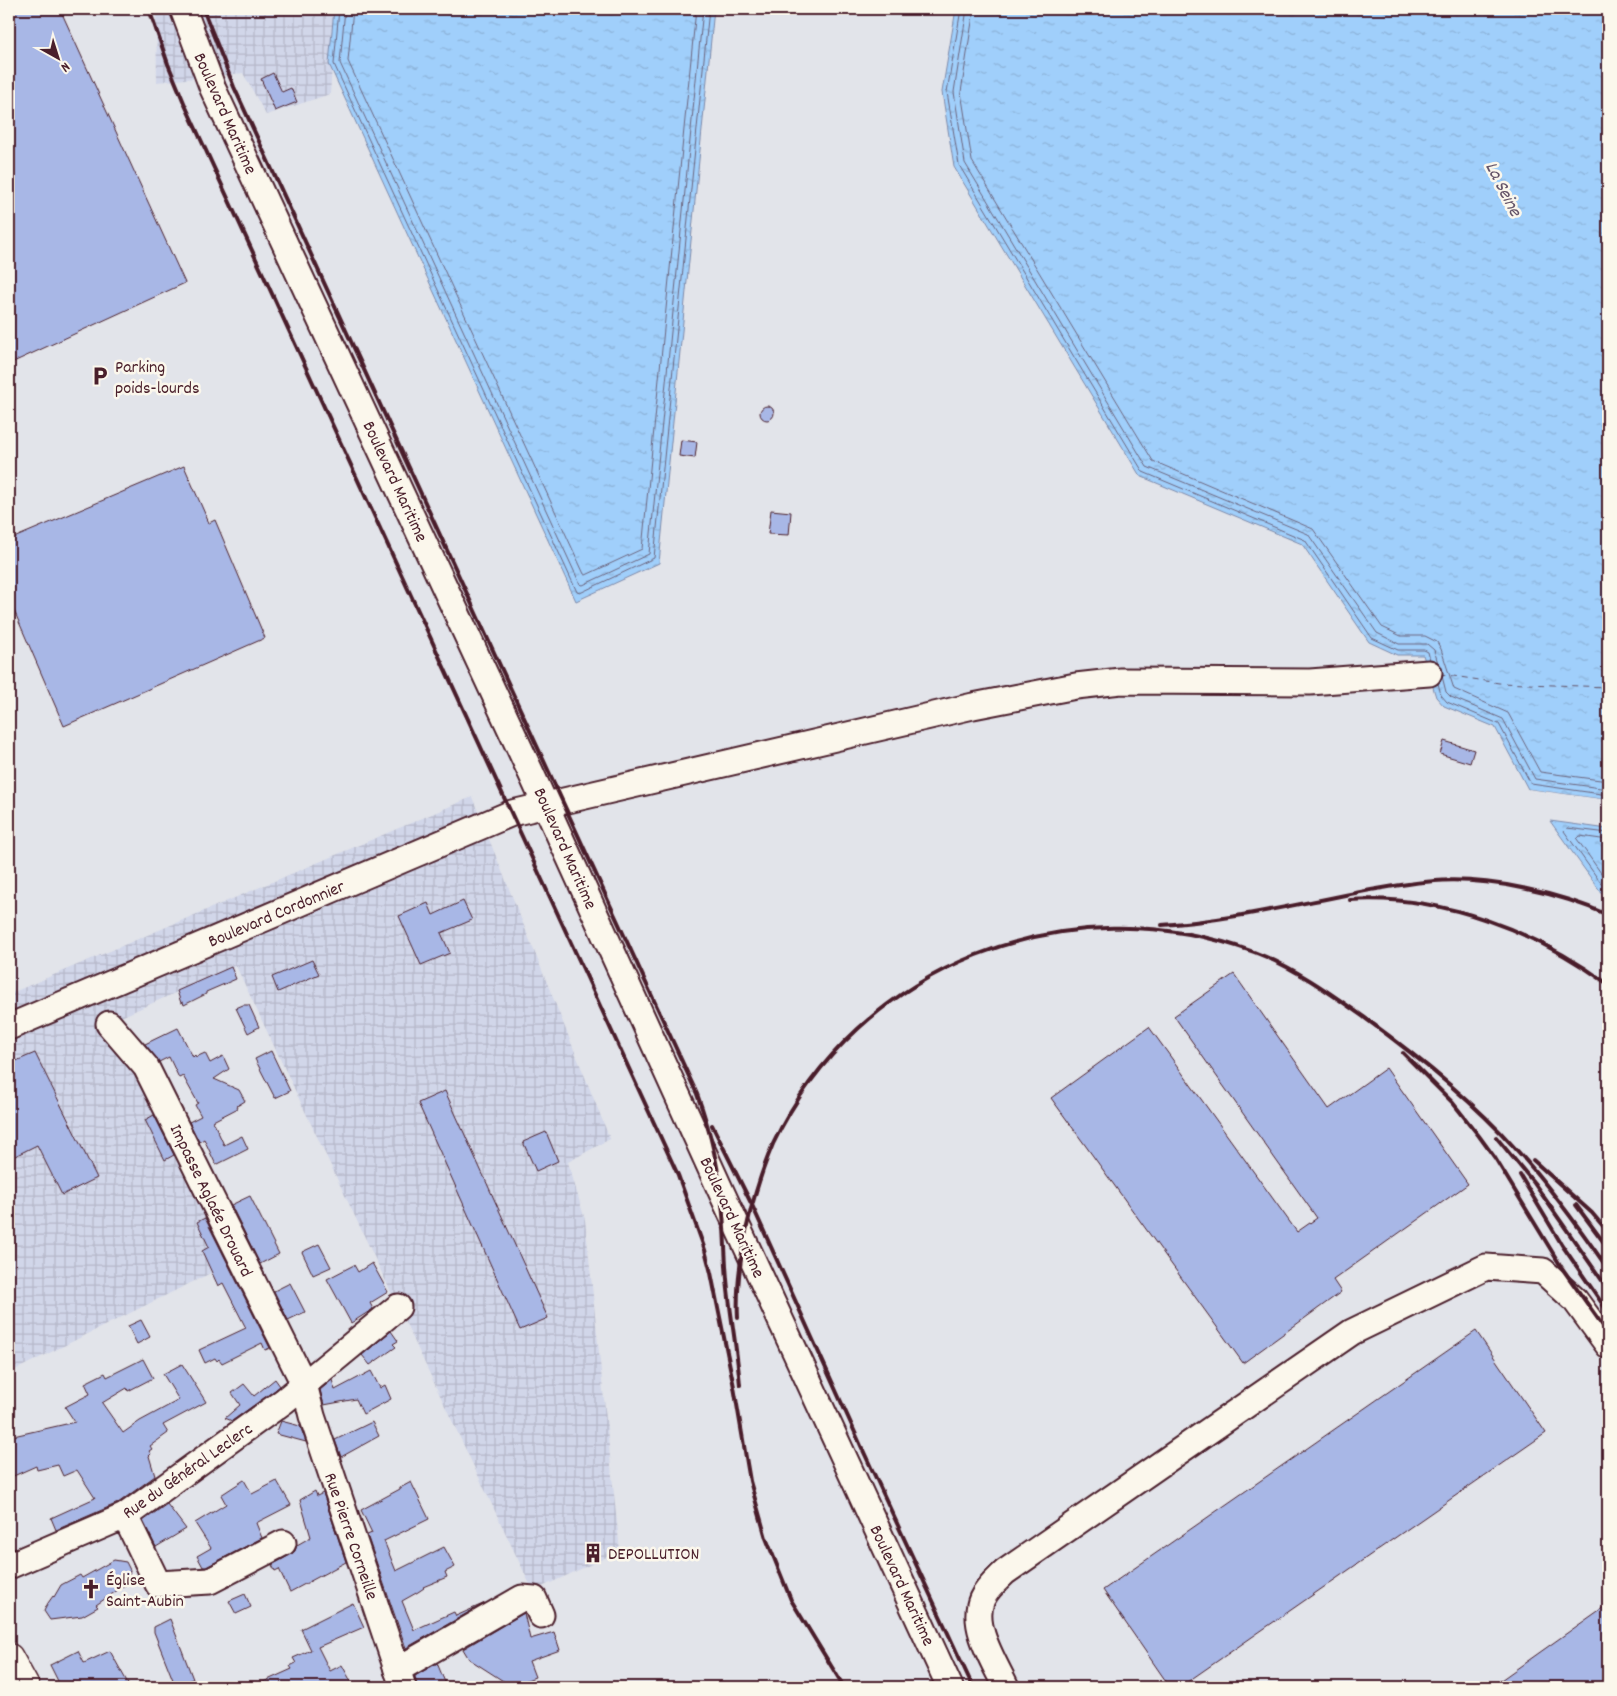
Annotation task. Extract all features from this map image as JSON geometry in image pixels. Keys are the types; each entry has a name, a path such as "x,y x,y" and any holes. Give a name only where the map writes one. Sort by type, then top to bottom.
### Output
{"main road":[{"path":"9,1658 24,1687"}],"street":[{"name":"Boulevard Maritime","path":"183,9 213,89 546,805 950,1687"},
{"name":"Boulevard Cordonnier","path":"9,1027 512,813 973,706 1076,686 1121,681 1310,682 1429,673"},
{"name":"Impasse Aglaée Drouard","path":"109,1024 146,1067 304,1384"},
{"path":"1006,1687 981,1633 978,1616 982,1599 990,1586 1005,1572 1352,1332 1486,1267 1543,1271 1575,1300 1608,1345"},
{"name":"Rue du Général Leclerc","path":"9,1566 125,1516 284,1401 398,1307"},
{"name":"Rue Pierre Corneille","path":"304,1384 312,1416 400,1682"},
{"path":"125,1516 158,1584 210,1580 283,1543"},
{"path":"400,1682 522,1598 534,1599 542,1615"}],"shaded area":[{"path":"156,9 336,9 330,94 266,115 243,73 157,82"},
{"path":"472,797 610,1139 568,1162 585,1220 620,1551 533,1591 236,966 121,1017 237,1260 9,1373 9,994"}],"water":[{"path":"334,9 714,9 659,563 576,601 329,64"},
{"name":"La Seine","path":"956,9 1608,9 1608,800 1528,789 1495,727 1444,706 1436,697 1423,655 1397,655 1369,642 1302,544 1140,476 954,167 942,92"},
{"path":"1550,821 1608,829 1608,902"}],"pier":[{"path":"1528,789 1608,800 1608,802 1530,792"}],"building":[{"path":"9,9 60,9 185,283 9,364"},
{"path":"273,73 282,92 291,88 297,102 275,111 261,79"},
{"path":"764,406 770,406 774,413 770,420 764,420 760,416 760,410"},
{"path":"681,440 697,442 695,458 679,456"},
{"path":"184,466 209,523 215,520 265,638 64,726 9,599 9,540"},
{"path":"771,510 791,512 789,535 768,534"},
{"path":"1444,741 1474,750 1470,763 1440,754"},
{"path":"463,901 472,920 441,933 450,953 421,965 399,916 428,903 433,915"},
{"path":"312,960 319,974 278,992 272,977"},
{"path":"231,967 236,979 206,992 206,994 184,1005 183,1002 181,1003 177,991"},
{"path":"1234,974 1329,1109 1386,1068 1468,1184 1333,1280 1341,1292 1243,1363 1051,1098 1149,1027 1297,1232 1317,1218 1174,1016"},
{"path":"249,1005 259,1027 248,1033 236,1008"},
{"path":"178,1028 193,1057 205,1053 210,1063 223,1056 229,1069 214,1079 239,1090 245,1101 237,1106 238,1108 213,1121 224,1145 242,1136 248,1149 216,1165 204,1139 199,1142 189,1122 201,1116 195,1105 198,1103 183,1076 179,1078 169,1057 159,1062 145,1044"},
{"path":"271,1051 290,1091 275,1098 255,1059"},
{"path":"35,1053 97,1178 62,1195 37,1145 9,1159 9,1064"},
{"path":"445,1091 548,1318 520,1330 418,1103"},
{"path":"154,1115 174,1155 165,1160 145,1120"},
{"path":"546,1132 558,1161 536,1171 523,1142"},
{"path":"250,1196 279,1254 260,1264 231,1205"},
{"path":"205,1218 270,1348 265,1350 262,1343 222,1363 219,1359 217,1361 215,1358 205,1363 199,1350 246,1328 223,1283 218,1286 202,1251 209,1247 197,1222"},
{"path":"319,1244 331,1267 313,1275 302,1252"},
{"path":"372,1263 388,1292 370,1303 373,1309 351,1323 327,1279 354,1265 358,1272"},
{"path":"290,1283 305,1312 288,1320 274,1291"},
{"path":"141,1320 150,1337 137,1344 128,1326"},
{"path":"391,1331 398,1341 393,1344 396,1347 370,1365 362,1355"},
{"path":"1476,1331 1546,1433 1180,1687 1170,1687 1103,1590"},
{"path":"143,1359 153,1378 128,1391 127,1388 102,1403 123,1433 140,1421 179,1400 163,1374 182,1364 206,1402 163,1425 168,1433 150,1446 152,1449 149,1451 155,1476 118,1503 56,1530 51,1518 95,1498 77,1470 63,1476 58,1465 37,1470 36,1466 9,1478 9,1437 75,1422 65,1407 90,1394 85,1383 105,1373 107,1377"},
{"path":"371,1371 380,1388 385,1385 391,1399 363,1414 356,1399 324,1405 320,1390 332,1380 335,1390"},
{"path":"275,1379 280,1386 275,1390 232,1421 225,1418 240,1405 232,1393 244,1384 254,1396"},
{"path":"281,1421 300,1426 306,1442 276,1434"},
{"path":"372,1422 379,1436 341,1457 335,1440"},
{"path":"244,1480 252,1494 277,1481 291,1505 256,1523 262,1538 203,1567 197,1556 211,1548 195,1523 226,1504 221,1495"},
{"path":"411,1482 429,1519 384,1541 396,1571 444,1547 455,1567 445,1572 447,1577 423,1587 402,1601 414,1630 454,1612 456,1616 485,1603 406,1648 367,1535 372,1533 361,1510"},
{"path":"315,1491 317,1496 323,1493 346,1562 290,1592 279,1569 275,1571 272,1565 290,1555 295,1551 297,1545 311,1537 300,1500"},
{"path":"167,1504 186,1529 156,1547 143,1521"},
{"name":"Église Saint-Aubin","path":"114,1560 126,1562 130,1570 128,1583 96,1605 98,1607 82,1616 50,1620 44,1611 61,1585 80,1575 82,1578"},
{"path":"245,1594 251,1607 236,1614 229,1601"},
{"path":"353,1603 364,1627 318,1647 330,1671 342,1665 354,1687 252,1687 292,1669 290,1666 296,1663 293,1658 311,1650 301,1629"},
{"path":"1608,1604 1608,1687 1491,1687"},
{"path":"524,1613 530,1639 554,1632 560,1650 529,1661 535,1677 511,1686 469,1659 463,1649"},
{"path":"170,1619 193,1679 175,1685 154,1632 154,1627"},
{"path":"78,1651 84,1663 110,1651 130,1687 61,1687 50,1665"},
{"path":"437,1663 447,1687 417,1687 415,1676"}],"ferry route":[{"path":"1440,674 1499,683 1608,687"}],"railway":[{"path":"149,9 168,64 185,105 678,1175 705,1250 711,1273 734,1387 750,1481 766,1538 791,1600 844,1687"},
{"path":"203,9 234,87 697,1094 711,1138 720,1183 728,1292 740,1385"},
{"path":"1162,925 1231,917 1401,885 1456,880 1523,888 1568,900 1608,915"},
{"path":"1350,900 1385,900 1419,903 1453,910 1486,920 1550,948 1608,984"},
{"path":"738,1318 740,1263 745,1236 751,1209 773,1144 810,1082 858,1029 914,986 976,955 1043,935 1113,928 1184,933 1254,952 1283,965 1339,999 1424,1063 1462,1095 1497,1129 1527,1161 1551,1191 1608,1269"},
{"path":"1403,1053 1453,1103 1479,1136 1495,1158 1562,1268 1608,1333"},
{"path":"712,1125 752,1205 973,1687"},
{"path":"1496,1137 1534,1183 1608,1289"},
{"path":"1533,1160 1592,1213 1608,1232"},
{"path":"1520,1175 1562,1245 1608,1312"},
{"path":"1576,1205 1608,1248"}],"place":[{"name":"Parking poids-lourds","path":"100,376"},
{"name":"DEPOLLUTION","path":"593,1553"},
{"name":"Église Saint-Aubin","path":"91,1589"}]}
